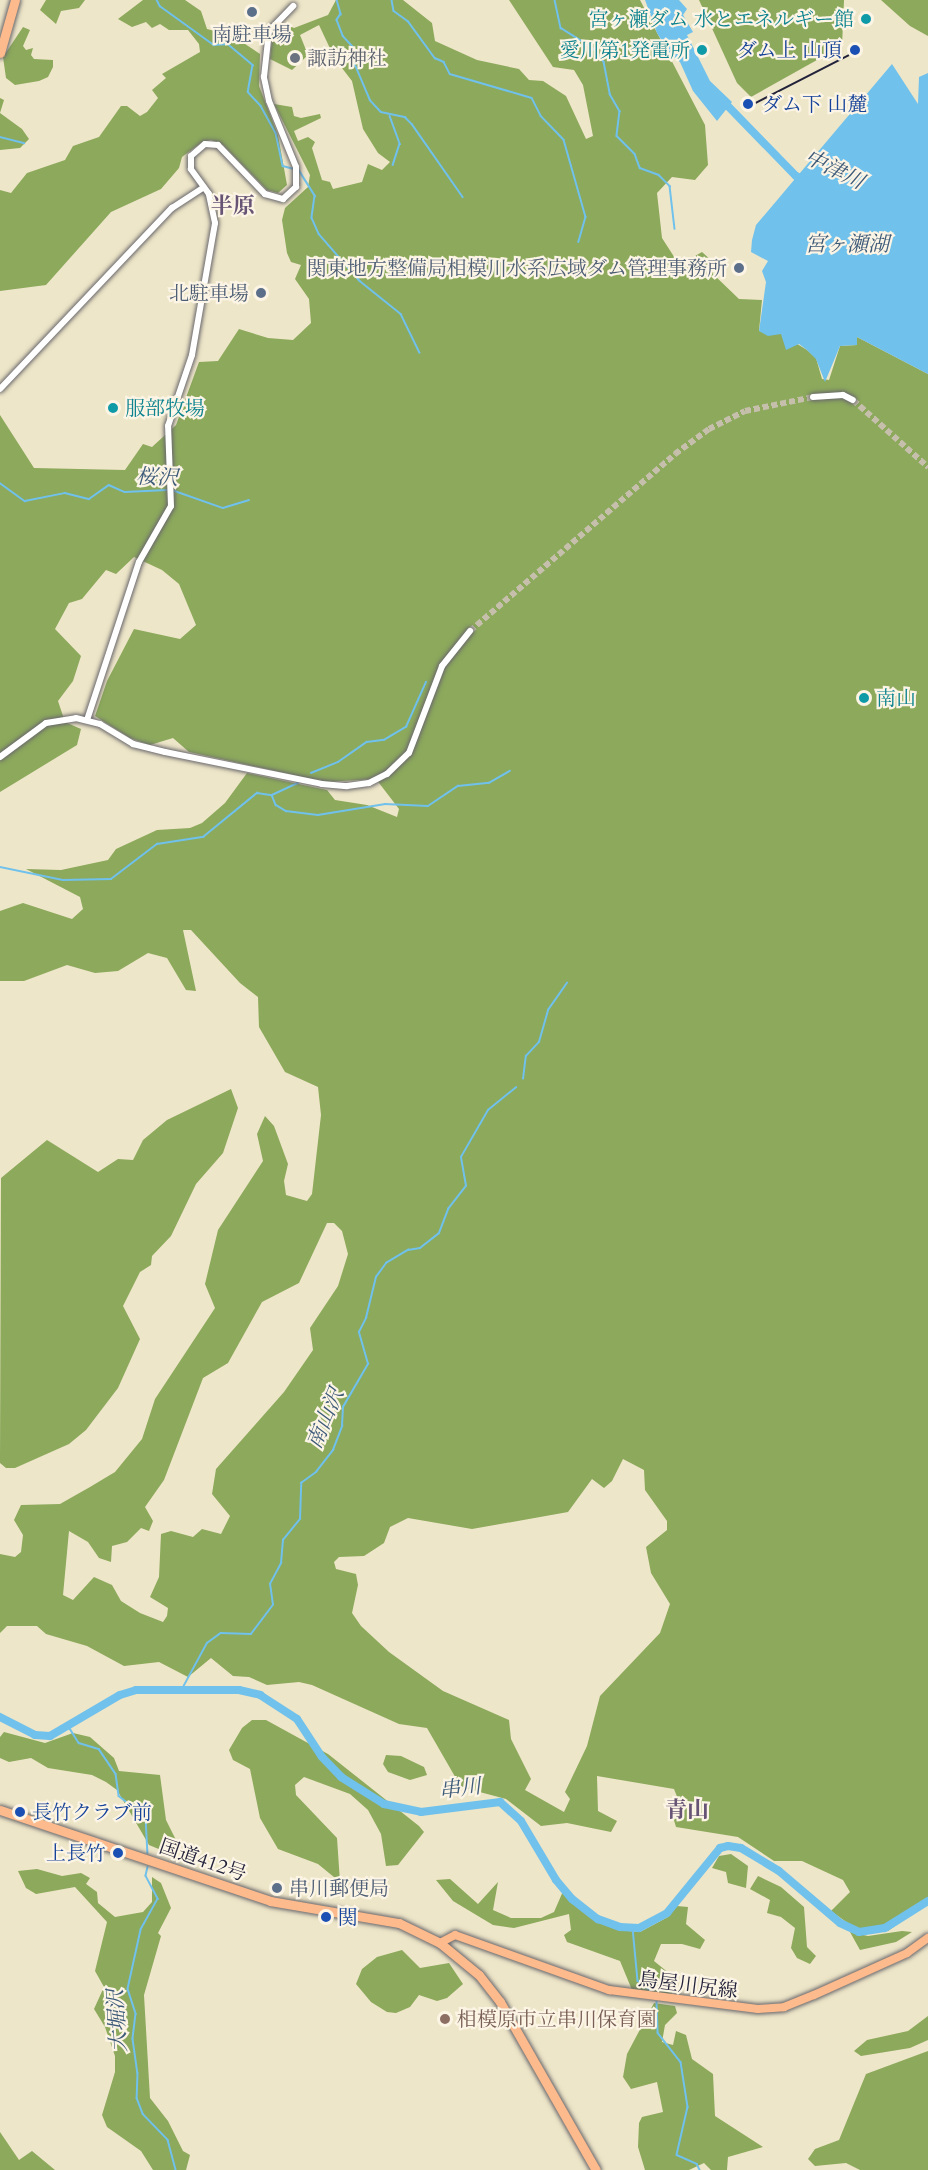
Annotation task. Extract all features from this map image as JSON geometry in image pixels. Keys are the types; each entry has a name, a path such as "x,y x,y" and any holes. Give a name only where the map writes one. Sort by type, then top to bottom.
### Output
{"highway":[{"path":"0,53 15,0"},
{"name":"国道412号","path":"0,1810 270,1901 399,1923 440,1943 479,1975 500,2002 596,2170"}],"main road":[{"name":"鳥屋川尻線","path":"440,1943 456,1935 530,1965 629,1994 758,2009 784,2007 806,1999 898,1958 928,1938"}],"street":[{"path":"87,720 130,585 147,547 168,516 172,495 168,426 192,355 215,223 212,201 194,177 190,163 195,151 205,144 223,147 258,188 272,198 283,199 293,192 296,170 269,101 264,77 269,31 293,6"},
{"path":"0,388 165,216 204,188"},
{"path":"813,397 843,395 853,400"},
{"path":"0,757 46,723 87,720 143,747 322,784 358,785 387,774 409,753 450,653 470,631"}],"green space":[{"path":"46,0 85,0 79,8 61,11 56,24 40,10"},
{"path":"143,0 185,0 201,11 207,29 233,36 260,54 259,86 278,135 287,185 278,193 267,190 223,145 211,140 202,142 182,157 179,168 161,189 111,212 46,285 0,291 0,190 11,193 27,173 65,160 73,146 99,137 121,106 127,106 140,116 147,112 158,98 152,90 166,78 162,74 200,52 199,44 188,30 169,30 160,24 152,28 146,22 132,27 118,19"},
{"path":"336,0 403,0 432,23 435,41 477,60 519,69 529,80 543,81 566,96 586,139 593,136 583,85 574,70 553,67 509,0 640,0 705,125 708,165 695,180 672,177 657,193 662,238 680,266 692,266 695,256 702,252 713,262 713,274 739,299 762,300 759,331 781,334 807,350 816,358 822,379 829,380 840,346 857,345 857,337 928,374 928,1903 888,1931 856,1929 831,1911 850,1892 843,1880 802,1861 774,1861 738,1837 676,1827 671,1810 678,1799 674,1789 597,1776 598,1811 617,1821 611,1832 567,1823 541,1826 506,1799 461,1787 427,1728 399,1724 312,1685 299,1682 267,1685 249,1677 233,1676 211,1658 188,1677 159,1662 124,1666 87,1646 46,1634 37,1626 7,1626 0,1633 0,1554 15,1557 21,1552 23,1535 14,1520 21,1505 60,1504 115,1472 142,1439 155,1399 215,1308 205,1284 218,1230 263,1161 257,1134 265,1116 274,1126 288,1164 284,1181 286,1195 307,1201 312,1194 321,1115 318,1087 285,1072 259,1027 258,997 240,983 191,930 183,930 196,991 186,990 167,958 148,953 118,971 95,973 67,965 24,981 0,981 0,911 23,903 72,919 83,909 80,897 26,869 61,870 108,860 116,849 157,830 190,828 202,823 225,803 247,773 327,790 335,800 367,805 397,817 399,809 376,779 326,782 189,752 173,738 150,745 130,738 95,716 107,681 134,629 180,639 196,625 179,584 162,570 134,557 116,574 106,570 82,599 69,603 55,629 81,656 73,681 58,701 65,722 81,729 77,745 0,792 0,415 34,468 125,470 143,444 152,447 176,425 199,362 218,361 239,329 268,338 293,340 311,323 309,299 295,279 301,265 291,262 287,253 282,220 285,208 308,187 310,175 274,104 292,107 294,116 301,118 320,114 321,118 294,131 298,141 308,137 315,142 312,148 322,180 330,182 333,189 362,182 368,164 382,170 390,162 378,153 363,129 352,81 335,59 319,25 300,35 308,55 292,70 270,59 272,39 284,24 294,28 328,15","holes":["327,1223 334,1223 342,1231 348,1254 338,1286 310,1328 313,1350 284,1392 216,1469 212,1494 230,1516 221,1534 202,1529 193,1537 171,1531 161,1534 159,1577 150,1597 168,1608 163,1622 140,1613 121,1601 112,1585 94,1577 73,1600 63,1595 69,1531 88,1542 99,1558 111,1562 112,1546 127,1542 141,1528 149,1531 153,1521 145,1507 164,1480 203,1378 228,1363 262,1302 299,1283","623,1459 644,1470 645,1490 667,1521 667,1530 646,1547 651,1573 670,1604 660,1633 600,1696 587,1746 565,1792 570,1799 564,1812 525,1790 531,1779 511,1739 509,1720 443,1691 389,1652 361,1626 352,1613 358,1585 356,1574 336,1569 334,1562 339,1557 364,1556 384,1543 390,1527 408,1518 472,1529 568,1512 592,1479 604,1488 612,1481"]},
{"path":"699,0 844,0 842,46 751,97 737,83"},
{"path":"881,0 928,0 928,36 910,26"},
{"path":"23,27 30,30 23,46 26,50 33,48 31,55 34,59 53,60 53,67 48,77 15,85 6,78 3,57"},
{"path":"0,98 4,100 0,113"},
{"path":"0,113 22,129 29,139 20,148 0,150"},
{"path":"231,1089 238,1108 223,1153 196,1184 171,1236 152,1256 151,1265 140,1272 123,1306 140,1339 118,1388 86,1430 69,1444 15,1468 6,1468 0,1463 1,1178 47,1140 98,1172 118,1159 133,1160 143,1140 167,1120"},
{"path":"252,1720 266,1720 328,1754 419,1826 424,1832 398,1865 386,1866 381,1834 368,1810 350,1794 304,1777 295,1785 296,1795 337,1838 340,1882 318,1864 278,1849 260,1818 250,1769 233,1760 229,1750 242,1728"},
{"path":"4,1732 45,1743 73,1733 90,1737 114,1758 119,1771 160,1775 166,1820 180,1848 161,1850 149,1845 117,1790 92,1775 48,1768 31,1758 9,1762 0,1758 0,1737"},
{"path":"386,1755 401,1756 424,1767 427,1775 410,1780 388,1772 383,1764"},
{"path":"731,1854 748,1866 746,1888 728,1883 726,1872 712,1868 719,1856"},
{"path":"37,1869 62,1876 81,1873 90,1878 86,1884 97,1892 98,1903 115,1917 143,1912 152,1902 152,1877 161,1883 171,1908 158,1933 161,1936 144,1995 150,2098 168,2121 183,2151 190,2155 186,2170 153,2170 141,2151 107,2127 102,2115 115,2072 115,2056 105,2027 94,2009 104,1987 95,1971 107,1922 75,1887 36,1894 26,1888 18,1871"},
{"path":"758,1876 781,1887 804,1907 807,1947 816,1956 810,1964 797,1958 791,1948 795,1928 781,1917 767,1913 770,1900 750,1889"},
{"path":"450,1879 478,1904 498,1882 493,1910 511,1918 541,1918 554,1912 564,1889 588,1916 618,1930 640,1932 668,1917 677,1906 688,1907 686,1924 705,1940 700,1949 682,1944 661,1944 654,1961 675,1978 671,1997 632,1990 620,1961 567,1942 564,1935 571,1930 569,1914 514,1928 493,1925 453,1901 436,1880"},
{"path":"902,1931 912,1932 896,1942 860,1950 850,1932 868,1936"},
{"path":"402,1950 420,1968 449,1963 463,1984 447,1998 437,2001 419,1995 410,2007 396,2013 387,2012 371,2002 356,1984 362,1969 377,1957"},
{"path":"654,2003 675,2006 677,2013 665,2025 662,2042 673,2045 676,2031 686,2035 692,2059 713,2074 715,2116 763,2147 728,2157 727,2170 711,2170 704,2163 689,2170 645,2170 638,2147 639,2123 642,2117 663,2112 657,2082 631,2089 623,2077 627,2054"},
{"path":"928,2016 928,2040 910,2048 861,2056 854,2051 867,2040 908,2031"},
{"path":"928,2051 928,2170 860,2170 846,2163 815,2166 808,2159 815,2149 839,2140 866,2074"},
{"path":"0,2132 19,2160 32,2151 55,2170 0,2170"}],"water":[{"path":"645,0 679,0 687,9 683,15 693,32 687,35 710,81 732,102 717,121 693,91 680,62 672,57 657,33"},
{"name":"宮ヶ瀬湖","path":"892,64 918,104 919,77 928,73 928,374 857,337 857,345 840,346 825,382 816,359 807,350 799,344 786,350 781,334 768,336 759,331 766,282 762,271 768,261 751,252 752,240 756,225"}],"waterway":[{"path":"157,0 160,6 214,45 228,44 253,65 248,92 261,106 276,133 283,166 294,169"},
{"path":"337,0 341,14 337,20 343,36 354,48 355,64 370,100 381,112 405,117 412,124 463,197"},
{"path":"392,0 394,11 408,21 435,58 444,62 450,74 532,98 541,116 564,140 586,217 579,242"},
{"path":"555,0 561,28 592,47 604,62 610,94 620,111 617,136 635,154 640,168 659,175 670,186 675,229"},
{"name":"中津川","path":"722,100 796,176 805,180"},
{"path":"390,116 400,144 393,165"},
{"path":"0,137 24,143"},
{"path":"299,170 315,196 312,218 319,234 360,281 401,314 420,353"},
{"name":"桜沢","path":"0,483 25,501 65,493 89,499 109,485 125,492 167,490"},
{"name":"桜沢","path":"172,490 223,508 249,500"},
{"path":"311,773 338,762 367,742 384,740 406,727 426,682"},
{"path":"272,795 276,805 286,811 318,815 385,804 428,806 458,786 489,783 510,771"},
{"path":"0,867 63,880 111,879 157,844 203,837 257,793 272,795 298,783"},
{"name":"南山沢","path":"523,1079 526,1056 539,1042 548,1010 567,983"},
{"name":"南山沢","path":"182,1689 207,1643 221,1633 251,1634 273,1605 270,1584 281,1563 283,1540 300,1519 301,1483 316,1472 333,1450 342,1426 343,1407 368,1364 359,1332 366,1318 376,1277 386,1263 408,1250 420,1248 439,1233 448,1209 466,1186 461,1157 488,1110 516,1087"},
{"name":"串川","path":"0,1717 35,1735 50,1736 120,1695 136,1690 239,1690 260,1695 297,1719 322,1757 341,1777 384,1804 421,1812 500,1802 521,1821 556,1880 572,1899 598,1919 620,1927 639,1928 667,1913 720,1848 728,1846 741,1848 779,1871 840,1923 859,1932 885,1928 928,1901"},
{"name":"大堀沢","path":"69,1727 79,1743 99,1749 116,1774 119,1796 146,1817 148,1853"},
{"name":"大堀沢","path":"148,1867 146,1876 158,1899 141,1930 128,1989 136,2014 133,2039 138,2073 137,2098 143,2114 168,2140 176,2170"},
{"path":"633,1928 638,1981 652,1991"},
{"path":"657,2002 658,2033 681,2062 688,2107 677,2155 697,2164 700,2170"}],"tunnel":[{"path":"470,631 675,454 709,429 745,411 813,397"},
{"path":"853,400 928,467"}],"railway":[{"path":"750,106 855,52"}],"place":[{"name":"南駐車場","path":"252,12"},
{"name":"宮ヶ瀬ダム 水とエネルギー館","path":"866,19"},
{"name":"愛川第1発電所","path":"702,50"},
{"name":"ダム上 山頂","path":"855,50"},
{"name":"諏訪神社","path":"295,58"},
{"name":"ダム下 山麓","path":"748,104"},
{"name":"関東地方整備局相模川水系広域ダム管理事務所","path":"739,268"},
{"name":"北駐車場","path":"261,293"},
{"name":"服部牧場","path":"113,408"},
{"name":"南山","path":"864,698"},
{"name":"長竹クラブ前","path":"20,1812"},
{"name":"上長竹","path":"118,1853"},
{"name":"串川郵便局","path":"277,1888"},
{"name":"関","path":"326,1917"},
{"name":"相模原市立串川保育園","path":"445,2019"}],"district":[{"name":"半原","path":"233,207"},
{"name":"青山","path":"687,1811"}]}
